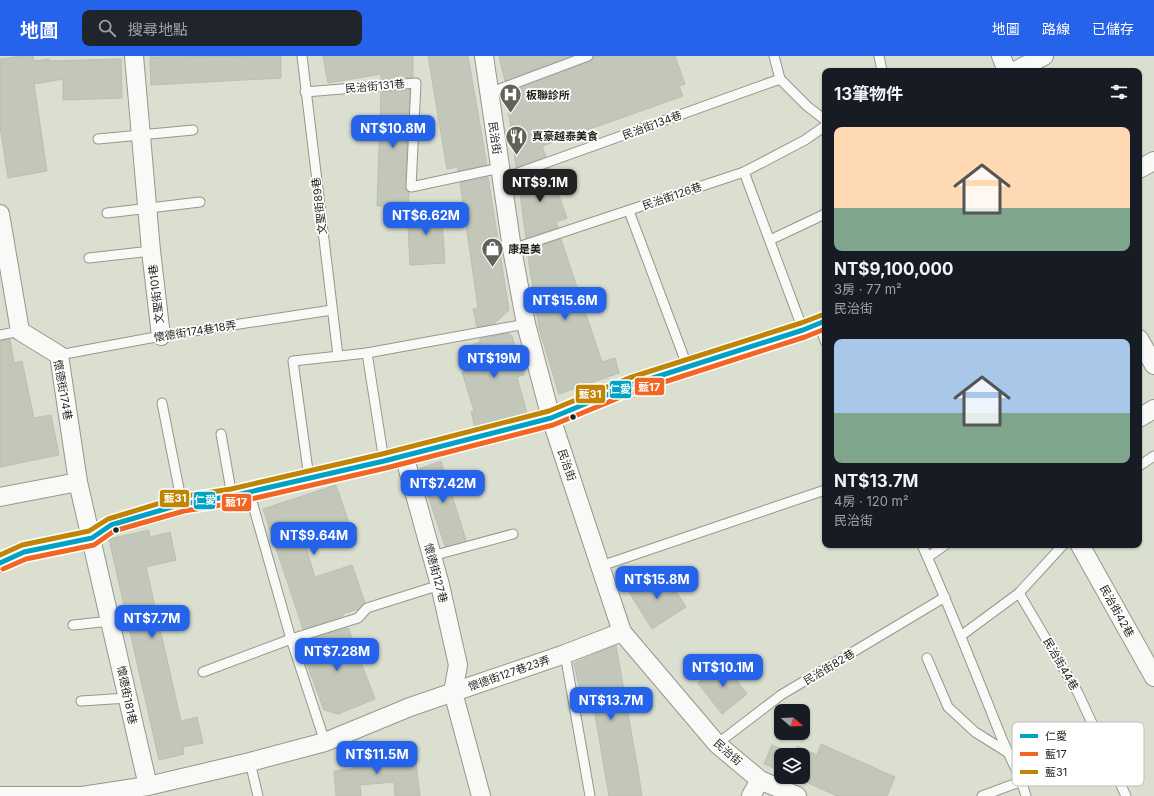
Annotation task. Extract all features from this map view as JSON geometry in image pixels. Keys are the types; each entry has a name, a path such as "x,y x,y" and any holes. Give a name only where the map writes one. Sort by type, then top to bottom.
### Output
{"street":[{"name":"文聖街101巷","path":"134,56 151,251 161,336"},
{"name":"民治街","path":"484,56 500,174 526,324 551,418 602,566 622,632 717,744 760,780 797,796"},
{"path":"1001,56 1006,68"},
{"path":"1021,68 1044,56"},
{"path":"1142,167 1154,161"},
{"path":"0,214 20,331"},
{"path":"0,563 24,552 92,538 111,525 182,504 240,494 384,461 551,418 631,385 688,368 816,325"},
{"name":"懷德街174巷","path":"20,331 58,355 78,482 92,538"},
{"path":"1142,344 1154,365"},
{"path":"1142,416 1154,409"},
{"name":"懷德街127巷","path":"404,455 440,585 458,665 453,692 481,796"},
{"path":"0,497 78,482"},
{"name":"懷德街181巷","path":"92,538 148,786"},
{"name":"民治街42巷","path":"1082,548 1154,677"},
{"name":"懷德街127巷23弄","path":"453,692 565,654 622,632"},
{"path":"0,796 82,796 148,786 250,762 325,742 410,707 453,692"},
{"path":"751,796 760,780"}],"lane":[{"name":"文聖街89巷","path":"302,56 338,356"},
{"path":"489,93 588,56"},
{"path":"774,56 780,79 807,106 822,118"},
{"path":"879,56 881,68"},
{"name":"民治街134巷","path":"500,174 780,79"},
{"name":"民治街131巷","path":"306,92 416,83 411,187 500,174"},
{"name":"民治街126巷","path":"512,249 744,172 805,140 822,128"},
{"path":"98,139 193,130"},
{"path":"744,172 770,240 822,336"},
{"path":"107,213 200,202"},
{"path":"630,211 688,368"},
{"path":"770,240 822,215"},
{"name":"文聖街101巷","path":"89,258 151,251"},
{"name":"懷德街174巷18弄","path":"58,355 161,336 332,310"},
{"path":"309,478 293,361 367,353 526,324"},
{"path":"0,335 20,331"},
{"path":"367,353 384,461"},
{"path":"162,403 182,504"},
{"path":"221,434 325,742"},
{"path":"1142,464 1154,456"},
{"path":"602,566 822,491"},
{"path":"432,556 513,534"},
{"path":"924,548 962,635 1012,762"},
{"path":"928,557 941,548"},
{"path":"962,635 1019,593 1060,548"},
{"path":"202,672 291,639 358,618 367,608 440,585"},
{"name":"民治街44巷","path":"1019,593 1078,693 1092,722"},
{"name":"民治街82巷","path":"717,744 781,695 945,597"},
{"path":"73,625 111,621"},
{"name":"懷德街127巷23弄","path":"565,654 590,796"},
{"path":"927,658 948,707 974,732 1007,752"},
{"path":"80,701 128,698"},
{"path":"250,762 258,796"},
{"path":"982,796 1012,785"},
{"path":"1023,786 1026,796"},
{"name":"民治街44巷","path":"1121,786 1126,796"}],"building":[{"path":"33,56 34,61 49,59 49,61 121,59 122,98 63,100 63,79 34,84 47,171 8,178 0,127 0,59"},
{"path":"281,56 281,78 151,85 150,57"},
{"path":"323,56 413,56 413,77 381,80 381,74 328,83"},
{"path":"428,56 468,56 487,165 458,171 458,167 447,169"},
{"path":"499,56 571,56 505,81"},
{"path":"594,56 675,56 685,84 679,86 683,96 542,146 546,157 516,167 506,93 590,62"},
{"path":"410,90 405,187 409,193 408,206 377,206 381,92"},
{"path":"549,168 567,218 556,222 558,228 526,238 518,179"},
{"path":"488,177 509,310 494,324 477,327 473,309 478,308 460,183"},
{"path":"441,206 445,263 410,265 407,209"},
{"path":"561,239 602,362 615,358 619,373 559,394 539,328 527,250"},
{"path":"508,333 512,336 524,375 517,377 527,413 475,427 471,412 474,411 462,372 466,371 461,356 465,355 463,348 480,342 480,339"},
{"path":"10,339 14,363 22,361 34,418 51,415 59,455 0,467 0,341"},
{"path":"441,461 466,540 445,546 419,469"},
{"path":"336,485 351,529 305,545 315,577 352,565 365,603 358,609 343,614 343,616 303,629 263,509"},
{"path":"149,530 150,537 170,532 176,560 146,567 181,721 197,717 203,743 183,747 184,754 159,760 109,539"},
{"path":"663,571 686,607 652,629 629,592"},
{"path":"348,628 375,699 338,714 324,710 301,648 308,645 307,640"},
{"path":"616,645 642,796 609,796 590,686 580,691 574,663"},
{"path":"724,663 747,694 722,714 698,683"},
{"path":"821,744 895,777 887,796 837,796 810,784 810,752 817,755"},
{"path":"772,745 779,748 774,748 774,768 764,764"},
{"path":"393,752 394,764 416,762 420,796 395,796 394,782 360,785 361,796 336,796 334,771 352,769 351,756"}],"transit line":[{"name":"藍31","path":"0,555 22,545 89,531 108,519 180,497 231,489 382,454 549,411 629,378 822,315"},
{"name":"仁愛","path":"0,563 24,552 92,538 111,525 182,504 232,496 384,461 551,418 631,385 803,330 822,322"},
{"name":"藍17","path":"3,569 26,559 94,545 114,531 184,511 234,503 386,468 553,425 633,392 822,330"}],"place":[{"name":"板聯診所","path":"511,114"},
{"name":"真豪越泰美食","path":"517,156"},
{"name":"康是美","path":"492,268"}]}
